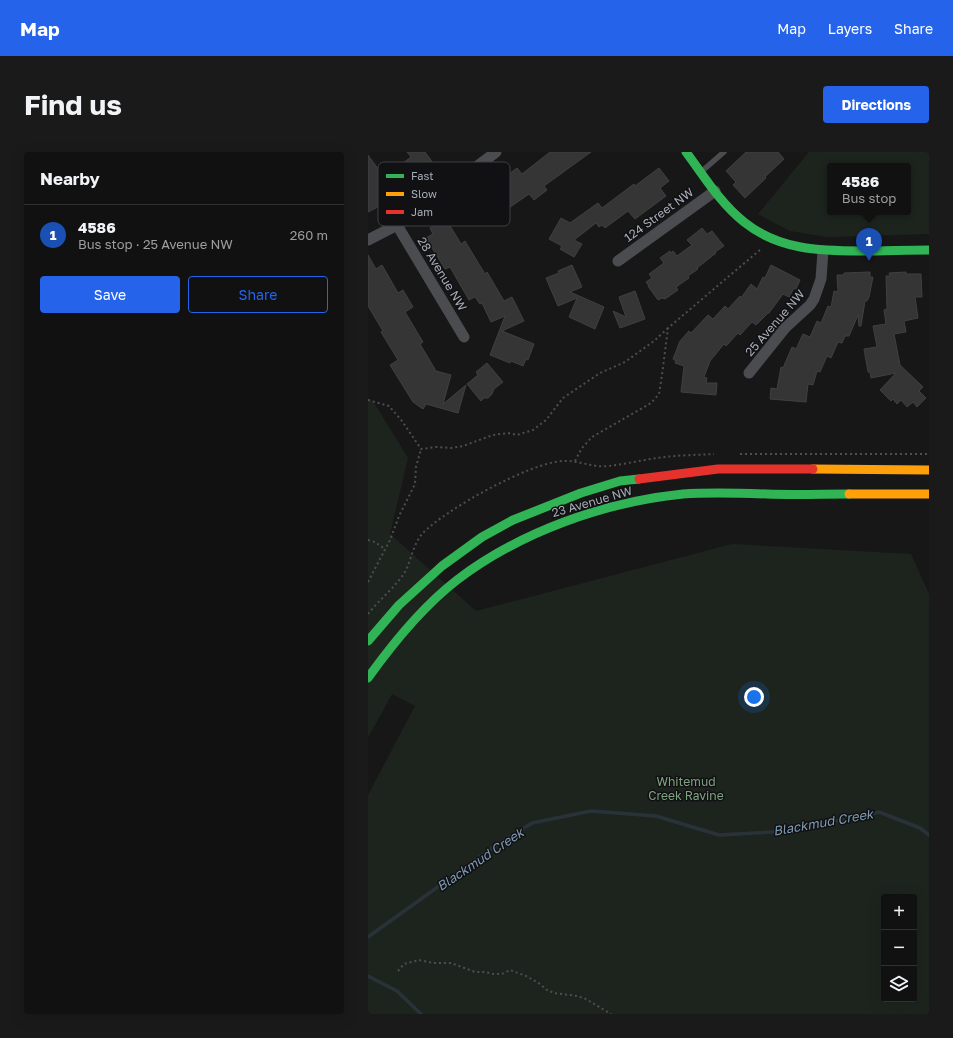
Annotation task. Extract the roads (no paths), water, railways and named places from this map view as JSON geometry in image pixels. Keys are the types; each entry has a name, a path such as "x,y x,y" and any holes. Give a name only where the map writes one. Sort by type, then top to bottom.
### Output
{"main road":[{"name":"124 Street NW","path":"686,152 715,191 744,222 758,232 785,245 823,252"},
{"path":"823,252 929,250"},
{"name":"23 Avenue NW","path":"368,641 398,605 442,566 482,537 513,520 581,492 620,481 718,469 929,470"},
{"name":"23 Avenue NW","path":"368,678 383,656 414,621 457,580 523,539 588,513 624,503 671,496 721,493 929,494"}],"street":[{"path":"482,162 496,152"},
{"name":"124 Street NW","path":"618,261 715,191"},
{"path":"368,240 395,226"},
{"name":"28 Avenue NW","path":"398,226 464,337"},
{"name":"25 Avenue NW","path":"749,373 786,328 810,305 814,299 821,279 823,252"}],"lane":[{"path":"701,172 724,152"}],"waterway":[{"name":"Blackmud Creek","path":"368,937 495,846 532,823 591,811 656,816 719,835 789,831 879,812 920,828 929,835"},
{"path":"368,976 397,991 421,1014"}],"place":[{"name":"4586","path":"869,261"}],"park label":[{"name":"Whitemud Creek Ravine","path":"686,789"}]}
